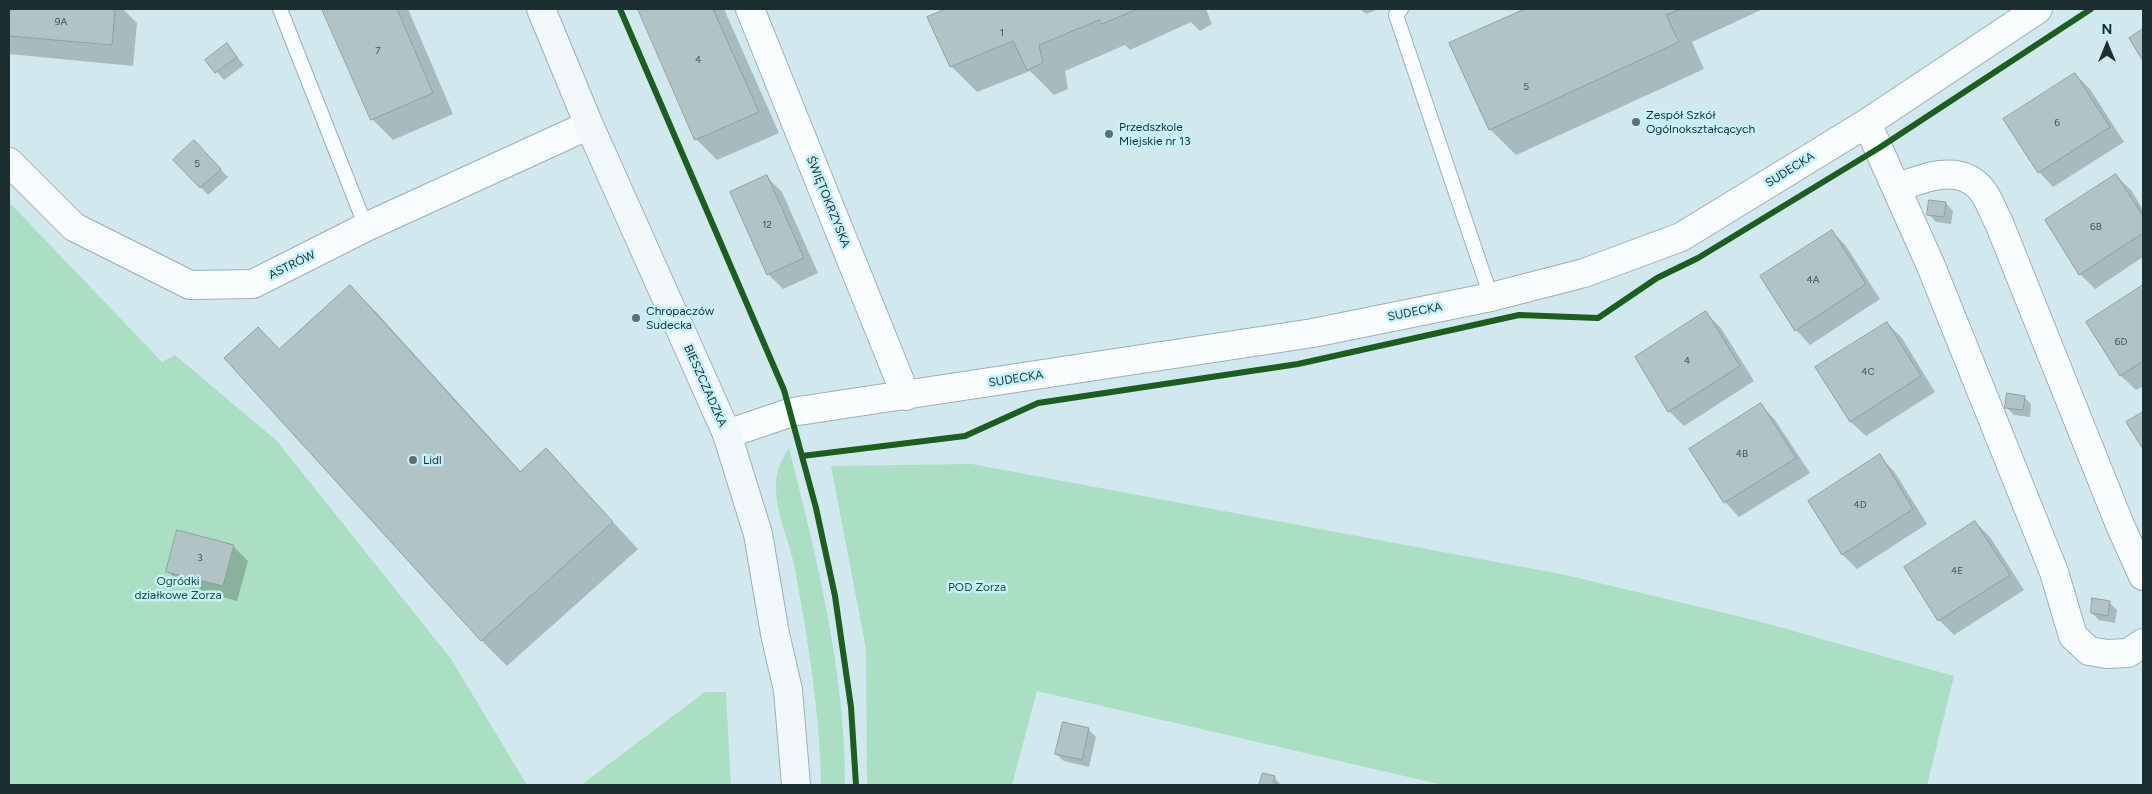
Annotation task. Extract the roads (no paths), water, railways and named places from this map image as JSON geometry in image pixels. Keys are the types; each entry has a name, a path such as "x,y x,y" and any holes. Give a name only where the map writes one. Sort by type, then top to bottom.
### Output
{"street":[{"name":"BIESZCZADZKA","path":"541,9 589,125 727,434 758,534 775,634 788,690 796,785"},
{"name":"ŚWIĘTOKRZYSKA","path":"750,9 906,396"},
{"name":"SUDECKA","path":"727,434 792,412 1313,333 1491,297 1584,273 1681,237 1867,122 2038,9"},
{"path":"1867,122 1935,274 2054,572 2073,636 2089,651 2107,654 2128,653 2143,643"},
{"name":"ASTRÓW","path":"9,162 74,227 190,285 253,284 366,227 589,125"},
{"path":"1897,188 1922,178 1948,174 1968,180 1980,188 1999,223 2120,525 2143,576"}],"lane":[{"path":"280,9 366,227"},
{"path":"1401,9 1396,15 1491,297"}],"place":[{"name":"Zespół Szkół Ogólnokształcących","path":"1636,122"},
{"name":"Przedszkole Miejskie nr 13","path":"1109,134"},
{"name":"Chropaczów Sudecka","path":"636,318"},
{"name":"Lidl","path":"413,460"}],"park label":[{"name":"POD Zorza","path":"977,587"},
{"name":"Ogródki działkowe Zorza","path":"178,588"}]}
